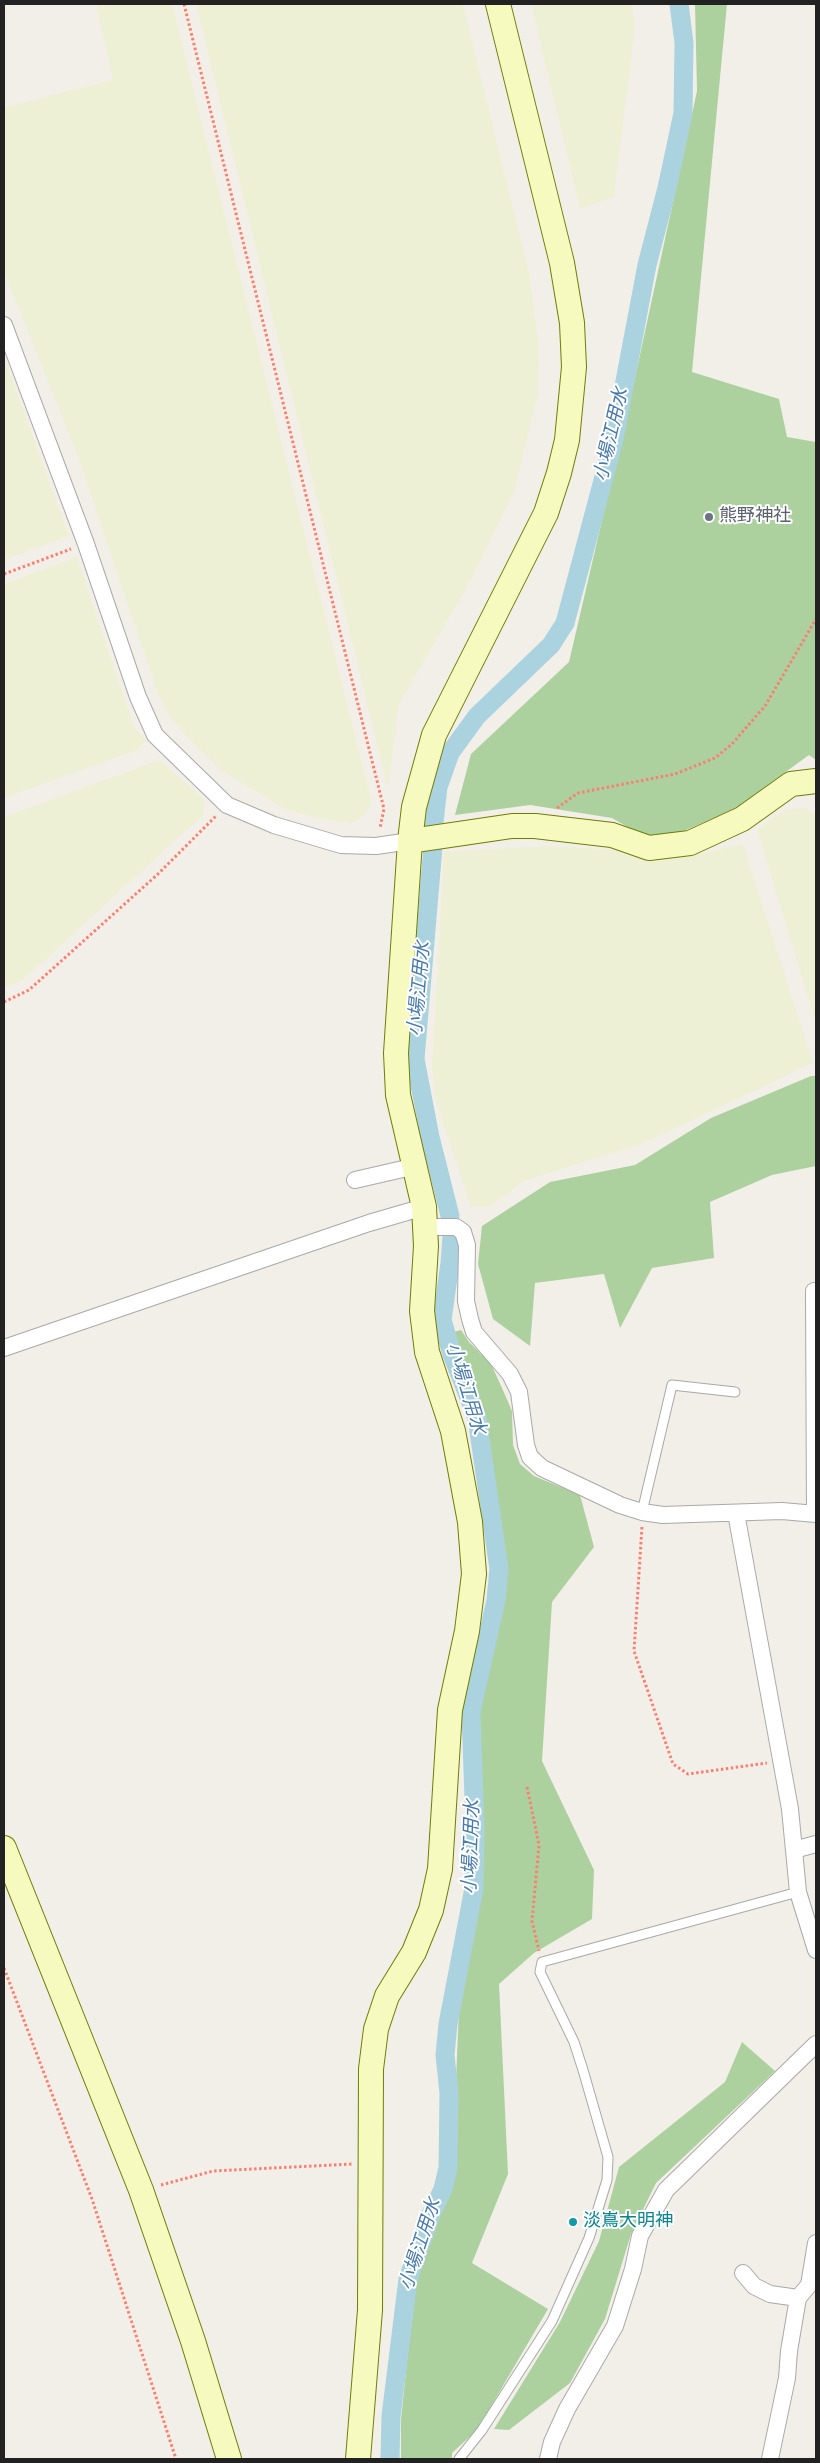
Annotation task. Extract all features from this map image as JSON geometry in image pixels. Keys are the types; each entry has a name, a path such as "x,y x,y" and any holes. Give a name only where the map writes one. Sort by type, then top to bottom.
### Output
{"street":[{"path":"358,2459 367,2373 370,2310 371,2069 376,2029 387,1996 414,1952 430,1910 438,1877 450,1710 467,1630 474,1574 470,1522 453,1432 427,1352 422,1311 425,1217 416,1166 398,1095 396,1053 410,841 414,807 434,735 546,513 559,473 571,407 574,367 572,323 566,288 498,4"},
{"path":"4,325 86,544 138,697 155,735 228,805 274,825 341,845 376,846 512,826 535,826 612,835 649,848 690,843 742,819 791,784 816,781"},
{"path":"355,1180 416,1166"},
{"path":"4,1348 376,1221 425,1217 456,1227 463,1232 467,1244 466,1301 474,1332 510,1374 519,1392 526,1445 530,1457 542,1468 620,1505 642,1512 663,1515 782,1511 816,1514 814,1291 816,1291"},
{"path":"736,1513 782,1762 798,1892 816,1950"},
{"path":"794,1850 816,1844"},
{"path":"4,1848 141,2190 193,2340 229,2459"},
{"path":"548,2459 552,2442 567,2409 615,2326 633,2269 640,2236 666,2190 816,2044"},
{"path":"770,2459 787,2378 789,2351 798,2298 809,2285 816,2243"},
{"path":"743,2272 754,2286 770,2294 798,2298"}],"lane":[{"path":"642,1512 672,1385 735,1392"},
{"path":"459,2459 482,2430 552,2321 589,2238 607,2180 608,2157 586,2080 574,2042 540,1972 542,1962 798,1892"}],"path":[{"path":"184,4 384,809 376,846"},
{"path":"4,574 86,544"},
{"path":"535,826 578,793 675,774 715,758 732,744 766,706 816,619"},
{"path":"4,1002 30,990 158,874 228,805"},
{"path":"642,1512 634,1651 673,1764 688,1774 782,1762"},
{"path":"527,1787 539,1844 532,1921 542,1962"},
{"path":"4,1968 92,2199 176,2459"},
{"path":"141,2190 213,2171 370,2163"}],"green space":[{"path":"96,4 172,4 372,803 365,814 354,823 321,819 284,809 221,770 187,737 170,717 158,694 77,454 4,272 4,107 113,80"},
{"path":"196,4 463,4 529,273 539,347 538,394 514,492 470,582 399,704 388,789"},
{"path":"531,4 632,4 635,28 614,197 580,209"},
{"path":"695,4 727,4 692,372 779,399 787,437 816,442 816,760 809,755 733,810 655,843 612,818 530,805 455,815 471,754 569,662 633,387 697,91"},
{"path":"4,357 69,536 4,560"},
{"path":"77,557 134,727 146,740 138,750 4,798 4,584"},
{"path":"159,760 204,799 203,815 24,979 4,988 4,817"},
{"path":"806,808 816,816 816,1024 757,829 786,809"},
{"path":"743,844 813,1063 642,1144 526,1180 489,1207 471,1207 436,1101 432,1067 444,852 546,846 619,850 679,858"},
{"path":"811,1076 816,1076 816,1166 772,1175 710,1202 714,1258 652,1268 620,1328 604,1274 535,1283 530,1346 493,1319 478,1264 482,1226 550,1182 635,1165 711,1118"},
{"path":"461,1330 469,1342 491,1364 502,1388 512,1411 513,1445 520,1464 534,1476 580,1495 594,1547 552,1602 542,1761 594,1870 592,1919 534,1953 499,1984 508,2174 472,2263 548,2309 477,2430 452,2453 452,2459 401,2459 401,2419 415,2285 452,2174 460,1986 476,1887 479,1828 476,1713 503,1601 503,1567 480,1406 460,1365 449,1333"},
{"path":"742,2042 775,2071 656,2183 631,2234 605,2319 570,2383 509,2430 494,2429 560,2322 599,2241 619,2167 725,2082"}],"waterway":[{"name":"小場江用水","path":"434,822 438,787 450,753 477,716 551,645 565,623 614,439 647,265 667,188 683,113 684,43 679,4"},
{"name":"小場江用水","path":"433,847 415,1059 430,1137 450,1216"},
{"name":"小場江用水","path":"390,2459 391,2416 408,2279 431,2214 443,2189 448,2168 449,2093 445,2055 448,2024 474,1888 475,1827 471,1712 496,1600 499,1569 477,1418 452,1354 442,1320 452,1236"}],"place":[{"name":"熊野神社","path":"709,517"},
{"name":"淡嶌大明神","path":"573,2222"}]}
